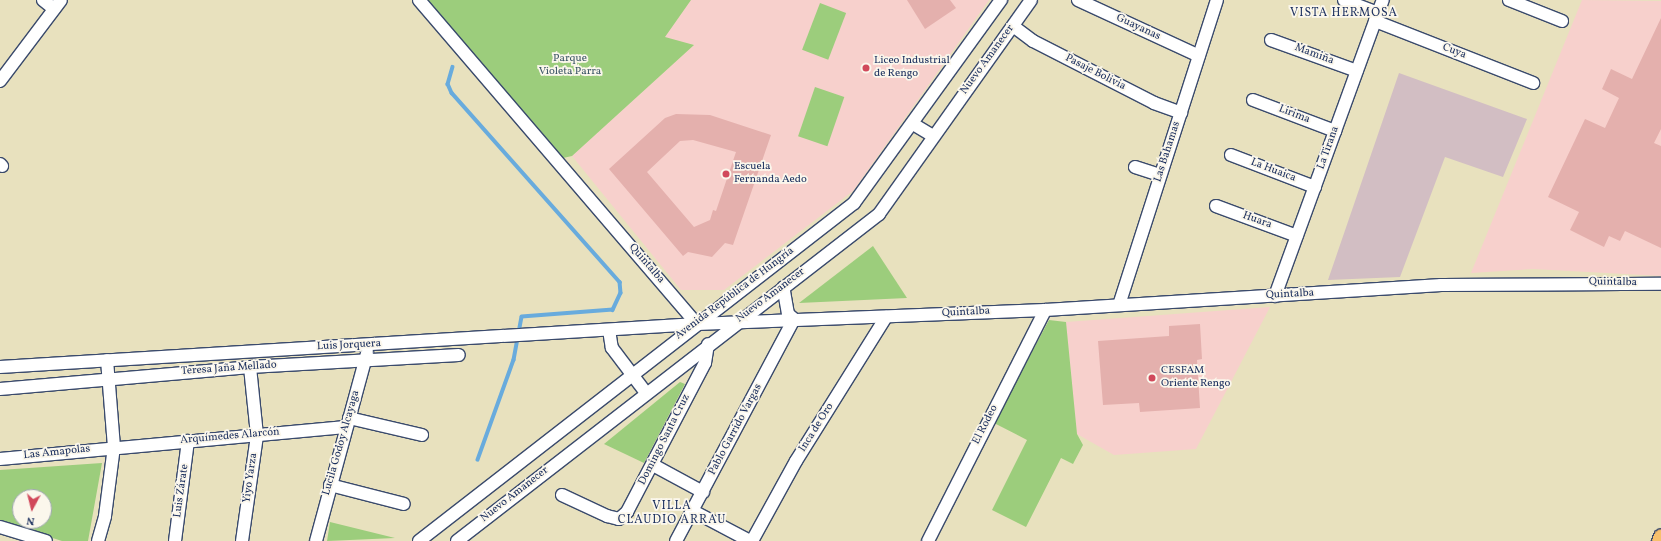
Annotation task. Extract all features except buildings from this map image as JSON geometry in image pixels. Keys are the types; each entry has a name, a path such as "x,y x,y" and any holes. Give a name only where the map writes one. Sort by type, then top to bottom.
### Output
{"main road":[{"path":"1659,541 1661,536"}],"street":[{"path":"0,80 4,67 57,5 43,0"},
{"name":"Quintalba","path":"419,0 697,324 1045,310 1441,285 1661,284"},
{"name":"Avenida República de Hungría","path":"419,541 854,203 913,124 1001,0"},
{"name":"Nuevo Amanecer","path":"457,541 708,344 878,214 1031,0"},
{"name":"Guayanas","path":"1078,0 1199,56"},
{"name":"Las Bahamas","path":"1119,305 1217,0"},
{"name":"Cuya","path":"1344,0 1377,17 1533,83"},
{"name":"La Tirana","path":"1275,296 1383,0"},
{"path":"1509,0 1542,6 1562,21"},
{"name":"Pasaje Bolivia","path":"1013,26 1040,44 1154,103 1181,112"},
{"name":"Mamiña","path":"1271,40 1357,71"},
{"name":"Lirima","path":"1253,100 1335,131"},
{"path":"913,124 933,136"},
{"name":"La Huaica","path":"1231,155 1315,187"},
{"path":"1136,167 1160,176"},
{"name":"Huara","path":"1216,206 1297,236"},
{"path":"783,287 788,314 794,319"},
{"name":"El Rodeo","path":"928,541 1045,310"},
{"name":"Inca de Oro","path":"751,541 796,461 886,317"},
{"name":"Pablo Garrido Vargas","path":"676,541 794,319"},
{"name":"Luis Jorquera","path":"0,367 697,324"},
{"path":"609,330 612,348 646,393"},
{"name":"Domingo Santa Cruz","path":"562,495 619,518 627,512 653,465 705,363 708,344"},
{"name":"Lucila Godoy Alcayaga","path":"316,541 347,422 366,359 367,345"},
{"name":"Teresa Jaña Mellado","path":"0,390 250,367 366,359 459,355"},
{"path":"98,541 105,516 114,447 107,379 107,360"},
{"name":"Yiyo Yarza","path":"242,541 257,435 250,367"},
{"name":"Arquímedes Alarcón","path":"114,447 257,435 347,422 422,435"},
{"name":"Luis Zárate","path":"175,541 188,441"},
{"name":"Las Amapolas","path":"0,459 114,447"},
{"path":"653,465 703,492"},
{"path":"330,485 404,504"},
{"path":"693,511 751,541"},
{"path":"0,527 46,541"}],"shaded area":[{"name":"Escuela Fernanda Aedo","path":"691,0 989,0 853,191 724,290 681,290 572,156 694,45 664,38"},
{"path":"1582,0 1661,1 1661,276 1533,269 1471,273"},
{"path":"1399,73 1527,119 1503,177 1445,157 1400,277 1328,280"},
{"name":"CESFAM Oriente Rengo","path":"1270,307 1196,449 1114,455 1077,434 1066,322"}],"green space":[{"name":"Parque Violeta Parra","path":"422,0 691,0 665,37 694,45 572,156 563,158"},
{"path":"820,3 846,13 828,60 802,50"},
{"path":"815,87 844,97 827,146 798,136"},
{"path":"873,246 907,298 799,303"},
{"path":"1049,320 1066,322 1077,434 1083,445 1073,464 1061,458 1026,527 992,510 1027,440 994,423"},
{"path":"680,382 685,384 644,463 604,444"},
{"path":"102,463 88,541 62,541 25,529 52,529 52,489 12,489 12,525 0,521 0,470"},
{"path":"330,522 395,538 327,541"}],"waterway":[{"path":"453,67 448,84 452,93 620,282 621,293 613,310 522,317 514,360 478,460"}],"place":[{"name":"Liceo Industrial de Rengo","path":"866,68"},
{"name":"Escuela Fernanda Aedo","path":"726,174"},
{"name":"CESFAM Oriente Rengo","path":"1152,378"}],"district":[{"name":"VISTA HERMOSA","path":"1344,14"},
{"name":"VILLA CLAUDIO ARRAU","path":"672,514"}]}
